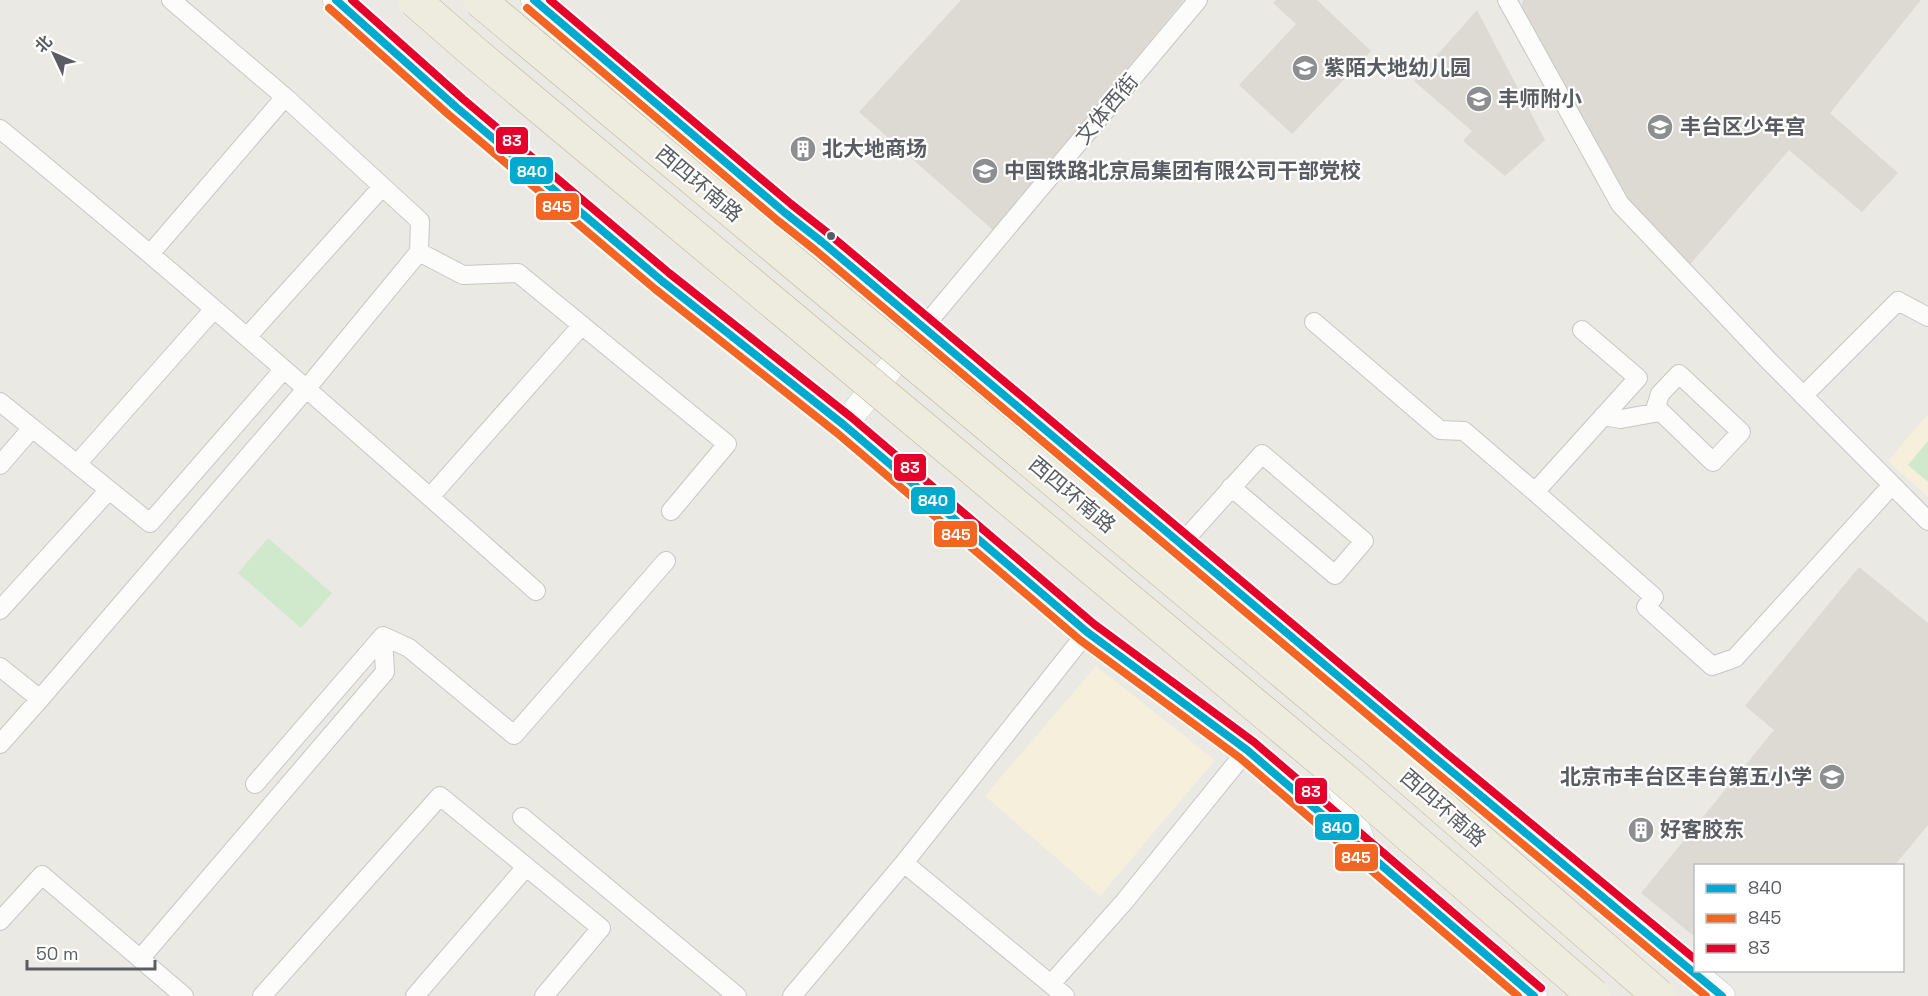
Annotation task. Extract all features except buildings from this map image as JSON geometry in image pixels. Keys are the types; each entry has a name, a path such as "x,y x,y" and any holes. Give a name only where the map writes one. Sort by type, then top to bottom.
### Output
{"highway":[{"name":"西四环南路","path":"414,0 1346,781 1594,996"},
{"name":"西四环南路","path":"479,0 1375,748 1659,996"}],"street":[{"path":"0,744 307,388 419,252 420,221 285,97 171,0"},
{"name":"西四环南路","path":"336,0 456,107 636,259 844,425 1087,632 1247,750 1534,996"},
{"name":"西四环南路","path":"414,0 1335,771 1365,850"},
{"name":"西四环南路","path":"479,0 1363,738 1439,761"},
{"name":"西四环南路","path":"534,0 1722,996"},
{"name":"文体西街","path":"923,328 1198,0"},
{"path":"1507,0 1620,204 1803,396 1928,521"},
{"path":"150,254 285,97"},
{"path":"0,129 248,337 536,591"},
{"path":"248,337 382,187"},
{"path":"419,252 463,275 518,273 727,444 671,512"},
{"path":"1803,396 1898,301 1928,317"},
{"path":"77,464 214,309"},
{"path":"1314,322 1440,430 1464,431 1535,492 1654,597 1646,607 1712,666 1735,658 1892,485"},
{"path":"430,497 582,325"},
{"path":"844,425 923,328"},
{"path":"1535,492 1638,378 1582,330"},
{"path":"0,402 150,523 284,369"},
{"path":"1603,416 1621,419 1654,413 1660,394 1679,374 1741,432 1713,462 1656,408"},
{"path":"0,465 32,428"},
{"path":"1181,544 1231,487 1262,454 1364,541 1335,575 1231,487"},
{"path":"0,610 109,490"},
{"path":"383,636 409,648 514,735 666,561"},
{"path":"792,996 904,863 1087,632"},
{"path":"255,784 383,636"},
{"path":"140,959 385,672 383,636"},
{"path":"0,667 40,699"},
{"path":"904,863 1058,990 1124,902 1247,750"},
{"path":"262,996 440,796 601,928 544,996"},
{"path":"522,817 738,996"},
{"path":"415,996 526,867"},
{"path":"0,921 42,875 184,996"}],"shaded area":[{"name":"中国铁路北京局集团有限公司干部党校","path":"961,0 1184,0 994,231 859,112"},
{"name":"紫陌大地幼儿园","path":"1276,0 1317,0 1371,51 1292,134 1239,85 1296,24 1273,3"},
{"name":"丰台区少年宫","path":"1523,0 1921,0 1830,113 1898,173 1862,212 1789,150 1687,268 1651,229 1630,201 1521,9"},
{"name":"丰师附小","path":"1477,10 1545,140 1505,176 1463,141 1472,131 1414,81"},
{"path":"1928,414 1928,497 1888,461"},
{"name":"北京市丰台区丰台第五小学","path":"1859,567 1928,623 1928,825 1896,864 1694,864 1694,936 1641,893 1774,730 1745,706"},
{"path":"1096,666 1215,760 1100,896 985,796"}],"green space":[{"path":"1928,441 1928,482 1908,465"},
{"path":"268,538 332,593 301,628 238,573"}],"transit line":[{"name":"840","path":"336,0 456,107 662,281 844,425 1087,632 1247,750 1534,996"},
{"name":"83","path":"352,0 463,99 669,273 851,417 1094,624 1254,742 1541,988"},
{"name":"840","path":"534,0 784,212 1722,996"},
{"name":"83","path":"550,0 1446,753 1694,958"},
{"name":"845","path":"329,8 449,115 655,289 837,433 1080,640 1240,758 1518,996"},
{"name":"845","path":"527,8 1432,769 1706,996"}],"place":[{"name":"紫陌大地幼儿园","path":"1305,68"},
{"name":"丰师附小","path":"1479,99"},
{"name":"丰台区少年宫","path":"1660,127"},
{"name":"北大地商场","path":"803,149"},
{"name":"中国铁路北京局集团有限公司干部党校","path":"985,171"},
{"name":"北京市丰台区丰台第五小学","path":"1832,777"},
{"name":"好客胶东","path":"1641,830"}]}
